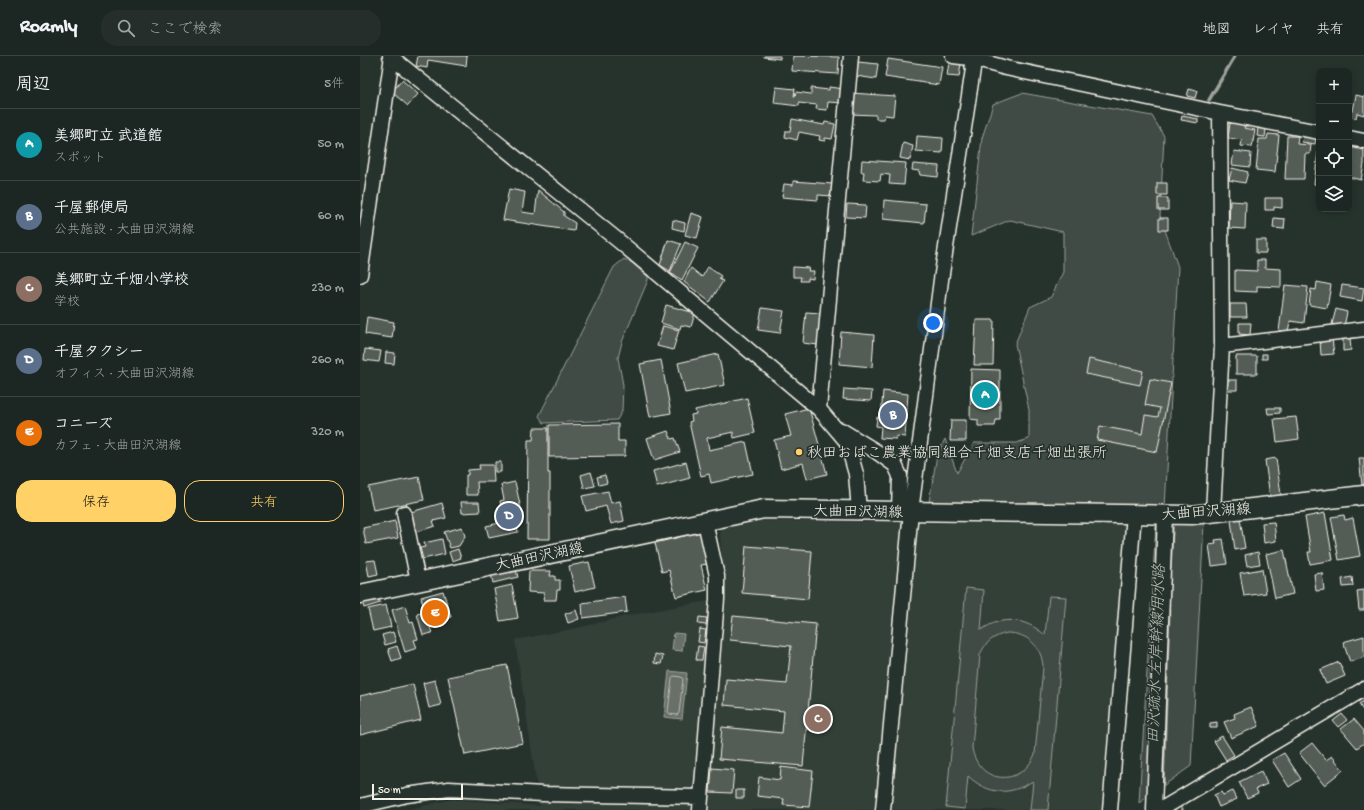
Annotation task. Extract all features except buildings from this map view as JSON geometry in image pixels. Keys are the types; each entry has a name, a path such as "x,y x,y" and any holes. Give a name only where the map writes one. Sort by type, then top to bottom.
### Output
{"main road":[{"name":"大曲田沢湖線","path":"360,594 764,509 1192,515 1364,495"}],"street":[{"path":"820,409 851,56"},
{"path":"953,56 970,57 1006,68 1316,131"},
{"path":"391,57 620,242 820,409 847,442 856,474 859,510"},
{"path":"360,275 391,57"},
{"path":"883,810 905,511 973,69 970,57"},
{"path":"1213,512 1222,346 1220,113"},
{"path":"1352,139 1364,141"},
{"path":"1222,346 1364,329"},
{"path":"834,426 877,452 895,465 900,476 905,511"},
{"path":"404,513 418,582"},
{"path":"1110,810 1134,514"},
{"path":"1154,810 1165,515"},
{"path":"360,806 407,795 449,789 700,804 718,599 718,576 705,522"},
{"path":"1160,810 1364,689"}],"shaded area":[{"path":"1022,93 1152,116 1164,136 1160,216 1178,267 1165,507 929,502 937,455 945,439 957,473 974,443 1016,443 1029,439 1029,410 1015,344 1030,307 1051,297 1063,272 1063,232 1010,220 971,236 982,138 993,104"},
{"path":"624,259 632,263 648,277 648,280 622,342 618,358 623,385 622,411 617,420 544,423 539,416 614,267"},
{"path":"731,520 1126,525 1101,810 406,810 453,799 540,806 515,640 582,627 625,616 724,598 720,534 724,526"},
{"path":"1204,523 1191,766 1139,803 1156,524"},
{"path":"966,588 984,590 981,630 997,622 1014,620 1030,625 1045,635 1049,596 1066,597 1048,810 1030,810 1033,781 1016,789 999,791 984,787 968,776 965,809 946,807","holes":["1007,633 1027,638 1032,642 1037,647 1042,660 1043,667 1035,754 1029,765 1020,772 1010,777 1000,777 991,775 982,769 976,760 972,748 980,655 984,646 990,640"]}],"water":[{"path":"674,633 684,634 682,651 672,650"},
{"path":"669,671 687,673 682,719 664,717"}],"waterway":[{"name":"田沢疏水 左岸幹線用水路","path":"1209,100 1235,56"},
{"name":"田沢疏水 左岸幹線用水路","path":"1170,568 1172,527"},
{"name":"田沢疏水 左岸幹線用水路","path":"1163,782 1169,606"}],"place":[{"name":"美郷町立 武道館","path":"985,395"},
{"name":"千屋郵便局","path":"893,415"},
{"name":"秋田おばこ農業協同組合千畑支店千畑出張所","path":"799,452"},
{"name":"千屋タクシー","path":"509,516"},
{"name":"コニーズ","path":"435,613"},
{"name":"美郷町立千畑小学校","path":"818,719"}]}
